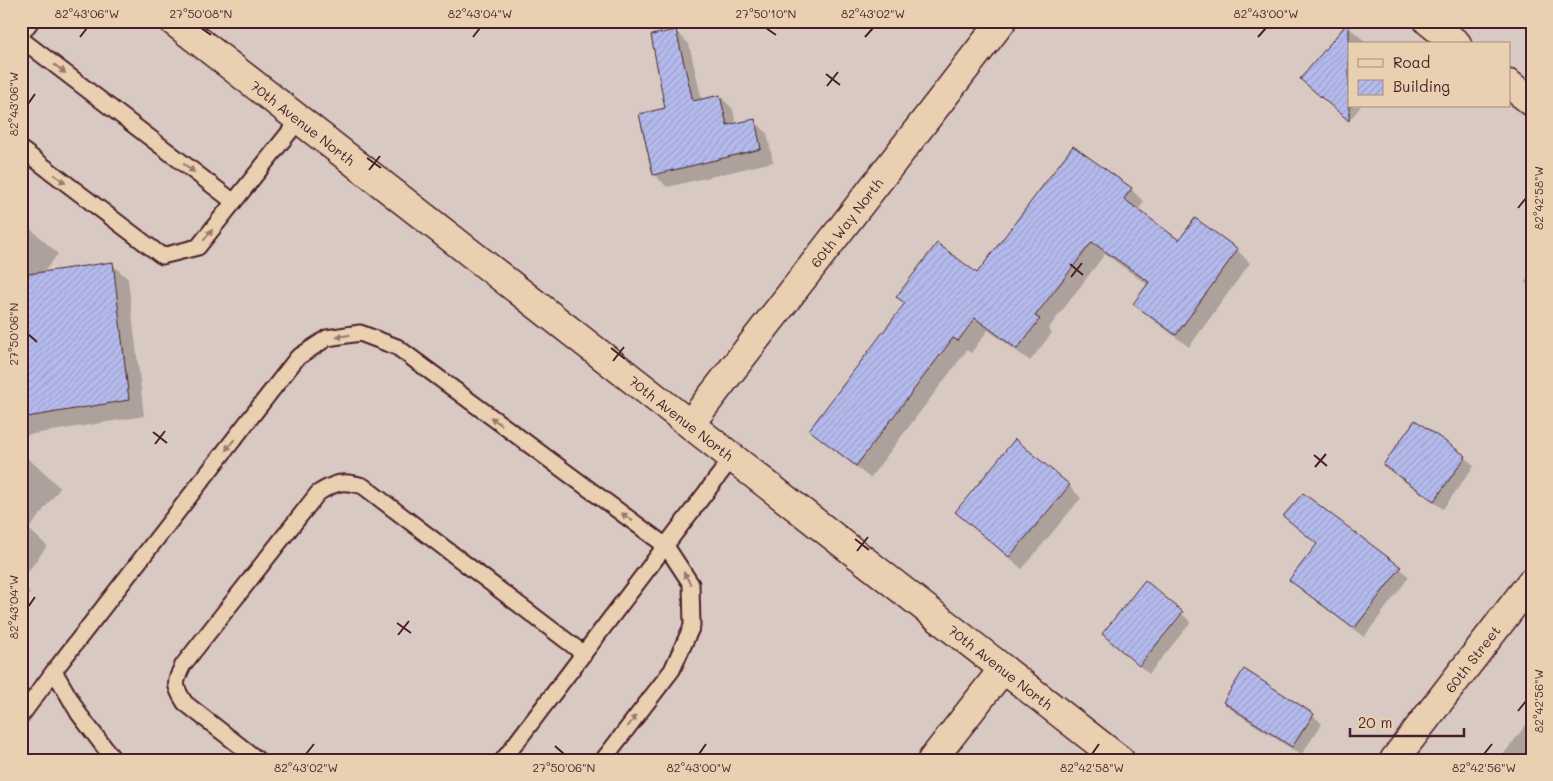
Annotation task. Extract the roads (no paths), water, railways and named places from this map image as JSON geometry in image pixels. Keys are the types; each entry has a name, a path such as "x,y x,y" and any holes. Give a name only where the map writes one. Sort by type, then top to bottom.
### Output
{"street":[{"name":"70th Avenue North","path":"173,21 1120,760"},
{"name":"60th Way North","path":"690,424 1002,21"},
{"path":"1428,21 1454,42"},
{"path":"1510,85 1532,102"},
{"name":"60th Street","path":"1394,760 1532,581"},
{"path":"932,760 1003,669"}],"lane":[{"path":"31,21 21,37 234,202"},
{"path":"21,149 162,256 198,247 299,120"},
{"path":"21,716 298,358 327,338 360,333 397,348 666,546 691,584 692,626 672,670 603,760"},
{"path":"503,760 732,458"},
{"path":"258,760 185,703 178,692 176,680 183,665 318,493 333,484 348,481 363,486 584,654"},
{"path":"54,671 78,714 114,760"}]}
